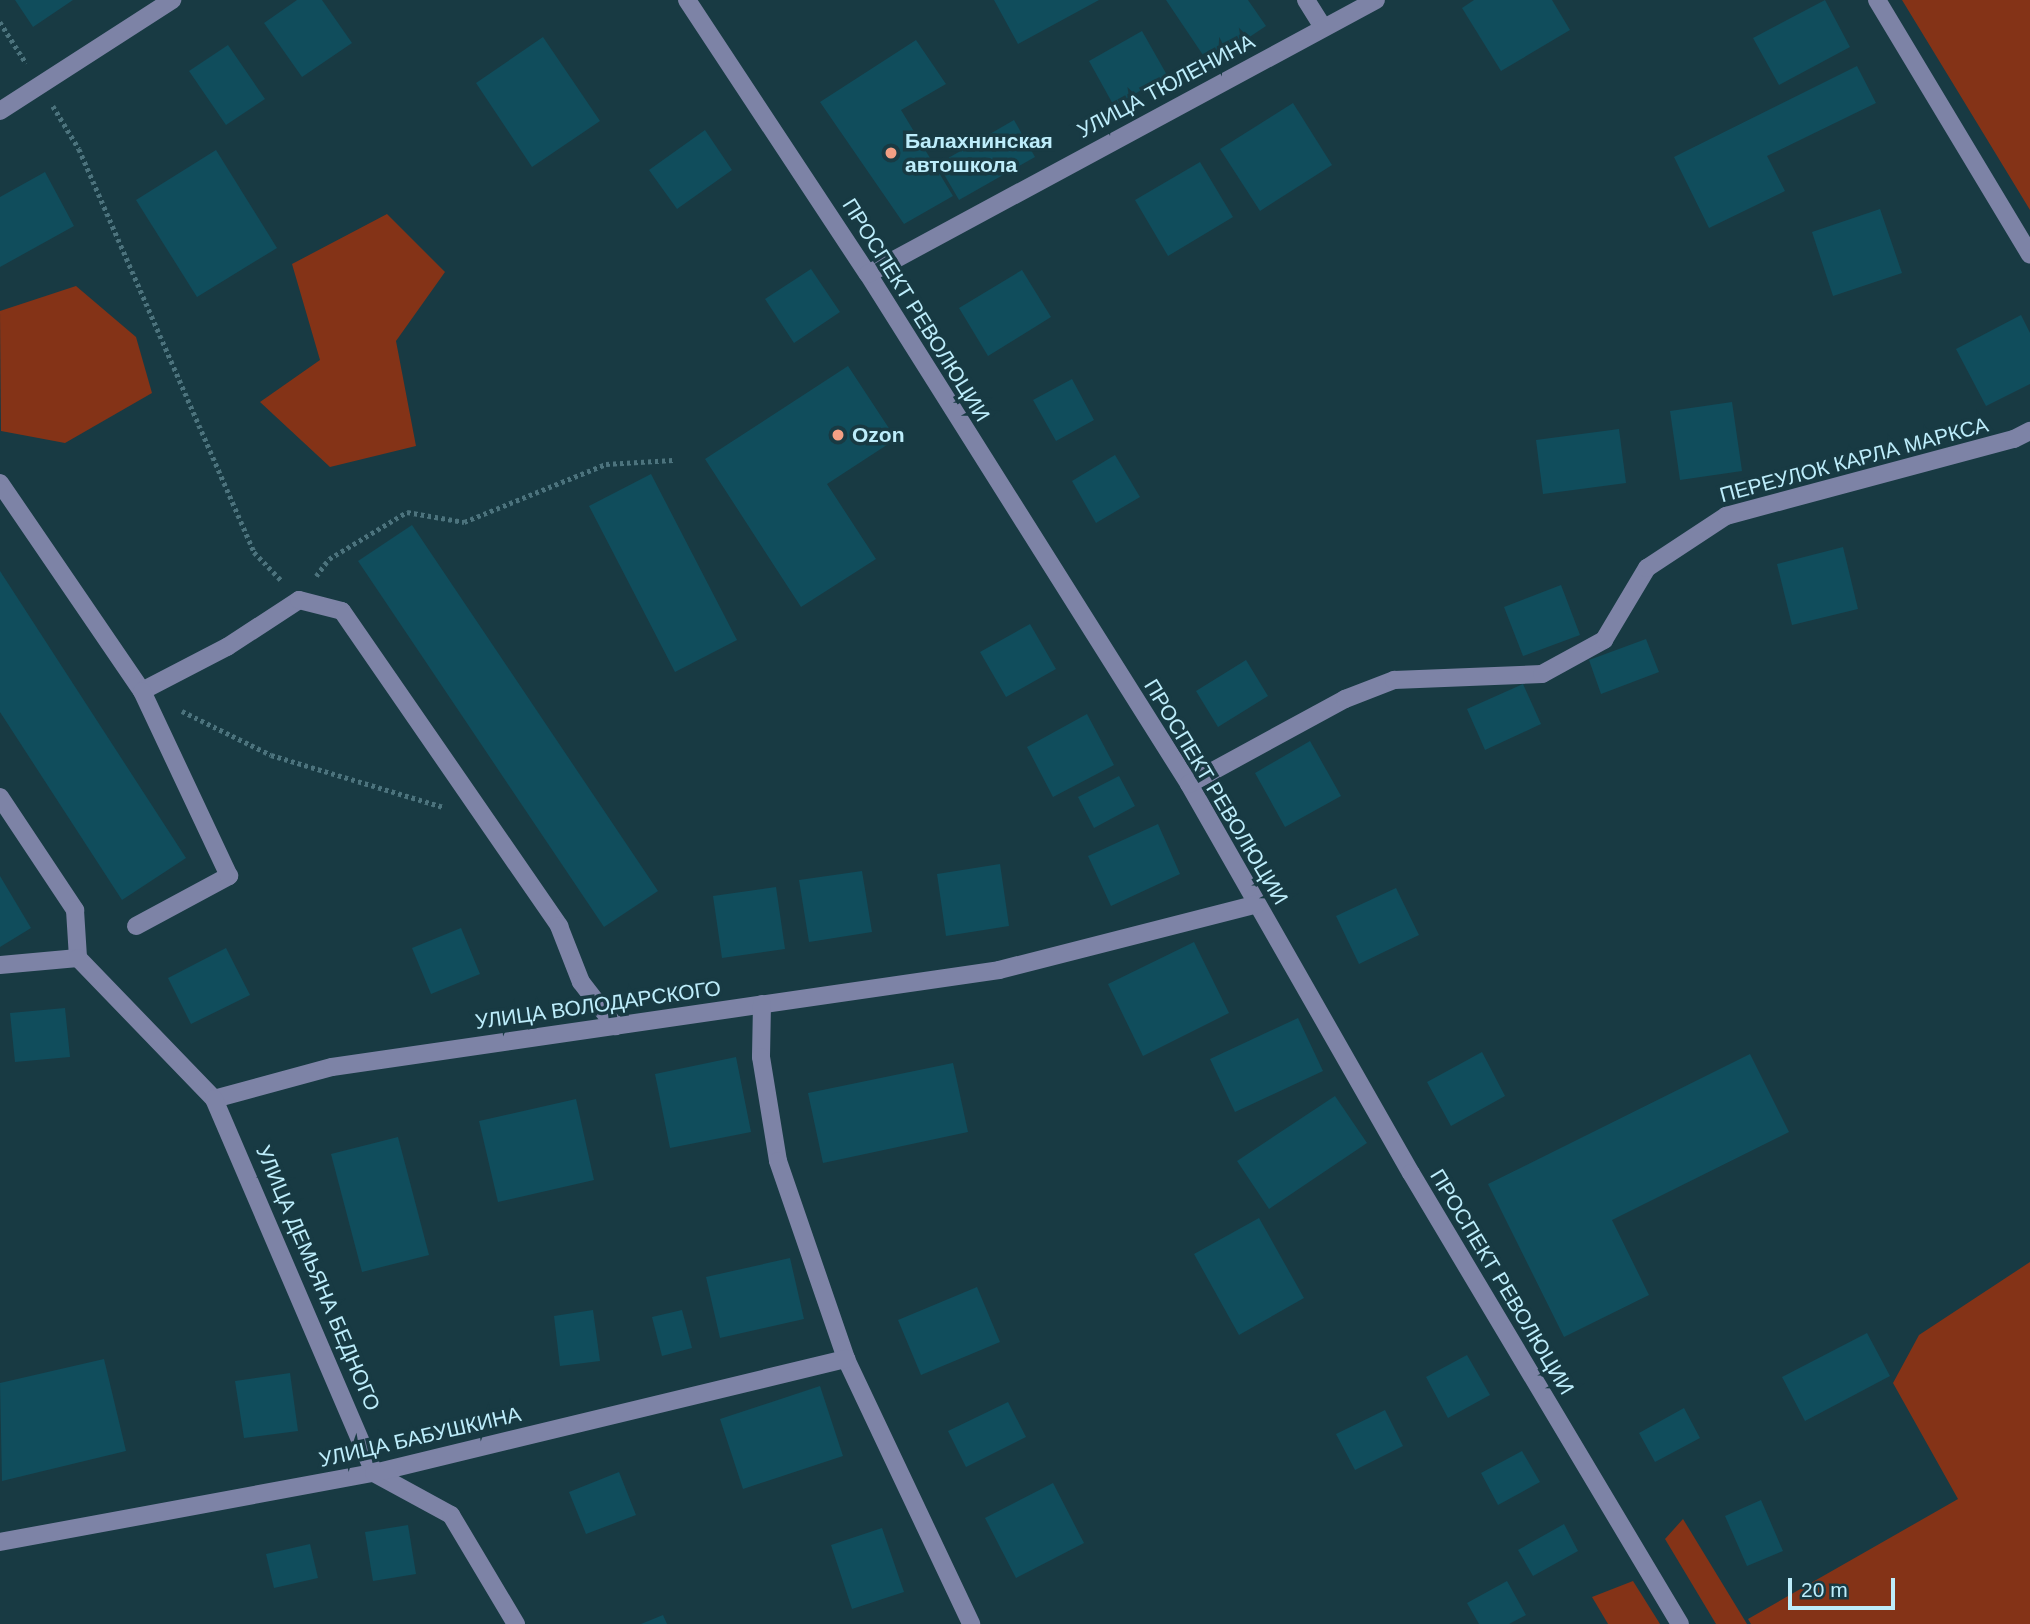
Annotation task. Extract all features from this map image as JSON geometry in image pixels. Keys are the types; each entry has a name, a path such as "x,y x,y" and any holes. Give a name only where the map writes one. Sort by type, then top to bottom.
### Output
{"street":[{"path":"0,111 172,0"},
{"name":"ПРОСПЕКТ РЕВОЛЮЦИИ","path":"687,0 868,274 1189,784 1680,1624"},
{"path":"1306,0 1323,27"},
{"name":"УЛИЦА ТЮЛЕНИНА","path":"868,274 1376,0"},
{"path":"1877,0 2030,255"},
{"name":"ПЕРЕУЛОК КАРЛА МАРКСА","path":"1189,784 1345,699 1394,680 1542,674 1604,640 1647,568 1726,516 2014,439 2030,431"},
{"path":"0,483 142,691 229,876 136,926"},
{"path":"142,691 228,647 299,600 342,611 559,926 581,982 615,1026"},
{"path":"0,797 75,910 78,958 214,1099"},
{"name":"УЛИЦА ВОЛОДАРСКОГО","path":"214,1099 332,1067 999,970 1257,904"},
{"path":"0,965 78,958"},
{"path":"762,1004 761,1058 778,1161 846,1359 971,1624"},
{"name":"УЛИЦА ДЕМЬЯНА БЕДНОГО","path":"214,1099 374,1473"},
{"name":"УЛИЦА БАБУШКИНА","path":"0,1542 374,1473 846,1359"},
{"path":"374,1473 451,1515 516,1624"}],"path":[{"path":"0,22 79,149 254,552 299,600 329,559 407,512 464,522 606,464 673,460"},
{"path":"142,691 271,755 487,820"}],"shaded area":[{"path":"1902,0 2030,0 2030,210 1949,77"},
{"path":"387,214 445,272 396,341 416,446 330,467 260,402 320,360 292,264"},
{"path":"76,286 136,337 152,393 65,443 1,431 0,311"},
{"path":"2030,1262 2030,1624 1751,1624 1748,1619 1958,1499 1893,1383 1919,1335"},
{"path":"1683,1519 1747,1624 1716,1624 1665,1539"},
{"path":"1633,1581 1660,1624 1608,1624 1592,1597"}],"building":[{"path":"15,0 73,0 33,27"},
{"path":"297,0 322,0 352,43 302,77 264,23"},
{"path":"994,0 1099,0 1018,44"},
{"path":"1166,0 1248,0 1266,26 1209,64"},
{"path":"1474,0 1552,0 1570,30 1501,71 1462,8"},
{"path":"1825,0 1850,47 1779,85 1753,38"},
{"path":"1142,31 1167,75 1114,106 1089,61"},
{"path":"543,37 600,121 532,167 476,83"},
{"name":"Балахнинская автошкола","path":"916,40 946,84 901,110 953,196 904,224 820,102"},
{"path":"228,45 265,99 226,125 189,71"},
{"path":"1857,66 1876,103 1767,156 1785,191 1709,228 1674,157"},
{"path":"1293,103 1332,165 1260,211 1220,149"},
{"path":"1014,120 1035,157 959,200 938,164"},
{"path":"705,130 732,170 677,209 649,170"},
{"path":"216,150 277,248 197,297 136,200"},
{"path":"1200,162 1233,217 1168,256 1135,200"},
{"path":"45,172 74,226 0,267 0,197"},
{"path":"1880,209 1902,273 1833,296 1812,232"},
{"path":"811,269 840,312 794,343 765,299"},
{"path":"1022,270 1051,317 988,356 959,308"},
{"path":"2021,315 2030,333 2030,384 1986,406 1956,349"},
{"path":"848,366 896,439 827,484 876,559 801,607 705,459"},
{"path":"1072,379 1094,420 1056,441 1033,400"},
{"path":"1732,402 1742,471 1680,480 1670,411"},
{"path":"1619,429 1626,483 1543,494 1536,440"},
{"path":"1115,455 1140,497 1096,523 1072,481"},
{"path":"651,474 737,640 675,672 589,506"},
{"path":"412,525 658,891 604,927 358,561"},
{"path":"1843,547 1858,609 1792,625 1777,564"},
{"path":"0,571 186,858 122,900 0,712"},
{"path":"1561,585 1580,635 1523,656 1504,607"},
{"path":"1030,624 1056,669 1006,697 980,652"},
{"path":"1646,639 1659,672 1601,694 1589,660"},
{"path":"1246,660 1268,696 1218,727 1196,691"},
{"path":"1523,684 1541,724 1485,750 1467,709"},
{"path":"1087,714 1114,765 1053,797 1027,747"},
{"path":"1310,741 1341,796 1285,827 1255,773"},
{"path":"1119,776 1135,806 1094,828 1078,797"},
{"path":"1158,824 1180,874 1111,906 1088,856"},
{"path":"1000,864 1009,926 946,936 937,874"},
{"path":"862,871 872,932 809,942 799,880"},
{"path":"0,876 31,928 0,947"},
{"path":"776,887 785,949 722,958 713,896"},
{"path":"1396,888 1419,935 1359,964 1336,916"},
{"path":"461,928 480,974 431,994 412,948"},
{"path":"1194,942 1229,1013 1143,1056 1108,984"},
{"path":"226,948 250,995 191,1024 168,978"},
{"path":"65,1008 70,1057 15,1062 10,1013"},
{"path":"1298,1018 1323,1071 1235,1112 1210,1059"},
{"path":"1482,1052 1505,1096 1451,1126 1427,1082"},
{"path":"1750,1054 1789,1132 1612,1220 1649,1295 1564,1337 1488,1184"},
{"path":"736,1057 751,1132 670,1148 655,1074"},
{"path":"953,1063 968,1132 823,1163 808,1093"},
{"path":"1335,1096 1367,1143 1269,1209 1237,1161"},
{"path":"576,1099 594,1180 498,1202 479,1121"},
{"path":"398,1137 429,1255 362,1272 331,1154"},
{"path":"1259,1218 1304,1298 1239,1335 1194,1254"},
{"path":"790,1258 804,1319 720,1338 706,1277"},
{"path":"977,1287 1000,1342 921,1375 898,1320"},
{"path":"593,1310 600,1361 560,1366 554,1316"},
{"path":"682,1310 692,1348 662,1356 652,1317"},
{"path":"1867,1333 1890,1376 1805,1421 1782,1377"},
{"path":"1467,1355 1490,1395 1448,1418 1426,1377"},
{"path":"104,1359 126,1451 2,1481 0,1383"},
{"path":"290,1373 298,1431 244,1438 235,1381"},
{"path":"820,1386 843,1456 743,1489 720,1419"},
{"path":"1008,1402 1026,1437 966,1467 948,1431"},
{"path":"1684,1408 1700,1438 1655,1462 1639,1433"},
{"path":"1385,1410 1403,1446 1355,1470 1336,1434"},
{"path":"1522,1451 1540,1482 1498,1505 1481,1473"},
{"path":"619,1472 636,1515 586,1534 569,1492"},
{"path":"1053,1483 1084,1543 1016,1578 985,1518"},
{"path":"1761,1500 1783,1551 1747,1566 1725,1516"},
{"path":"1564,1524 1578,1551 1533,1576 1518,1550"},
{"path":"408,1525 416,1574 373,1581 365,1532"},
{"path":"882,1528 904,1592 852,1609 831,1545"},
{"path":"310,1544 318,1578 274,1588 266,1554"},
{"path":"1507,1581 1526,1615 1509,1624 1479,1624 1467,1603"},
{"path":"663,1615 667,1624 641,1624"}],"place":[{"name":"Балахнинская автошкола","path":"891,153"},
{"name":"Ozon","path":"838,435"}]}
